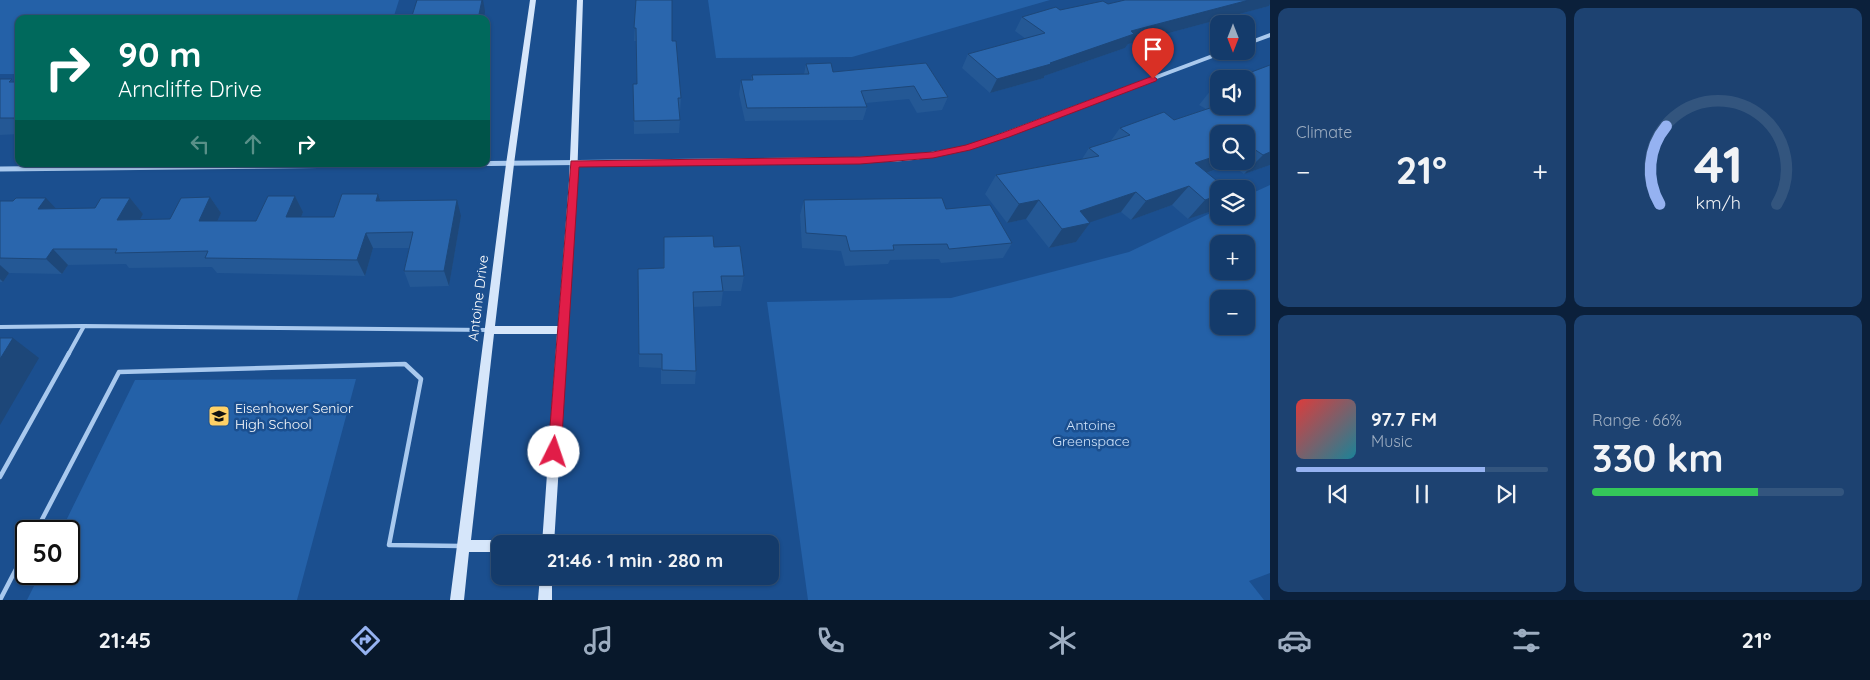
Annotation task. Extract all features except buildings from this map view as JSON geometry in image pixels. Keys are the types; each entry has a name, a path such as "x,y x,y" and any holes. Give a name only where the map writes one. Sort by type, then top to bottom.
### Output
{"main road":[{"name":"Antoine Drive","path":"457,600 510,164 533,0"},
{"path":"549,535 574,164 580,0"},
{"path":"490,330 563,330"},
{"path":"463,546 491,546"},
{"path":"545,600 546,585"}],"street":[{"path":"1255,41 1270,35"},
{"path":"490,164 860,161 933,155 967,148 1006,135 1210,57"},
{"path":"0,169 204,167"}],"lane":[{"path":"0,477 84,326"},
{"path":"0,327 84,326 490,330"},
{"path":"42,520 119,372 405,364 421,380 389,544 463,546"},
{"path":"0,600 15,571"}],"green space":[{"path":"0,0 399,0 394,15 15,15 15,74 0,74"},
{"path":"708,0 1050,0 852,57 716,58"},
{"name":"Antoine Greenspace","path":"1270,185 1270,573 1249,581 1264,600 808,600 767,302 951,298 1129,252 1210,213 1210,225 1255,225 1255,192"},
{"path":"356,379 297,600 27,600 34,585 80,585 80,520 66,520 135,380"}],"place":[{"name":"Eisenhower Senior High School","path":"219,416"}],"route":[{"path":"554,452 574,164 860,161 933,155 967,148 1006,135 1153,79"}]}
